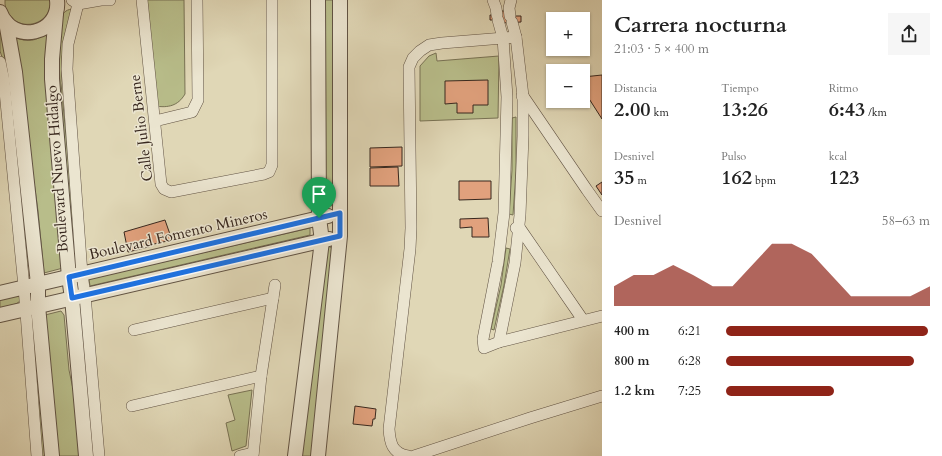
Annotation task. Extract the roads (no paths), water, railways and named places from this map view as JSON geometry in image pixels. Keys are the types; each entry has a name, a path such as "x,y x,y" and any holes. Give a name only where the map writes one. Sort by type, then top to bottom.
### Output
{"street":[{"path":"76,1 110,0"},
{"name":"Calle Julio Berne","path":"142,0 161,184 164,190 171,192 269,172 272,166 272,0"},
{"path":"155,121 192,112 198,100 197,0"},
{"path":"295,456 322,241 319,218 318,0"},
{"path":"318,456 340,236 340,0"},
{"path":"493,0 503,38 507,97 504,213 498,262 483,339 484,348 499,342 602,316"},
{"path":"499,342 515,263 520,215 523,96 516,37 509,8 511,0"},
{"name":"Boulevard Nuevo Hidalgo","path":"76,1 68,44 67,69 76,275"},
{"path":"3,17 14,29 25,32 41,30 53,19 57,7"},
{"name":"Boulevard Nuevo Hidalgo","path":"57,7 52,59 52,79 78,297 86,456"},
{"name":"Boulevard Nuevo Hidalgo","path":"3,17 15,72 38,284 32,307 37,456"},
{"path":"408,456 392,453 389,429 410,249 409,67 416,54 429,45 516,37"},
{"name":"Boulevard Nuevo Hidalgo","path":"0,62 4,81 24,287 32,307 52,456"},
{"path":"507,97 523,96"},
{"path":"523,96 602,211"},
{"name":"Boulevard Fomento Mineros","path":"0,293 340,213"},
{"path":"502,228 519,228"},
{"path":"519,228 583,320"},
{"path":"0,315 340,236"},
{"path":"240,456 253,455 274,286"},
{"name":"Boulevard Nuevo Hidalgo","path":"78,297 99,456"},
{"path":"134,330 273,298"},
{"path":"132,406 262,376"},
{"path":"414,456 602,396"}]}
